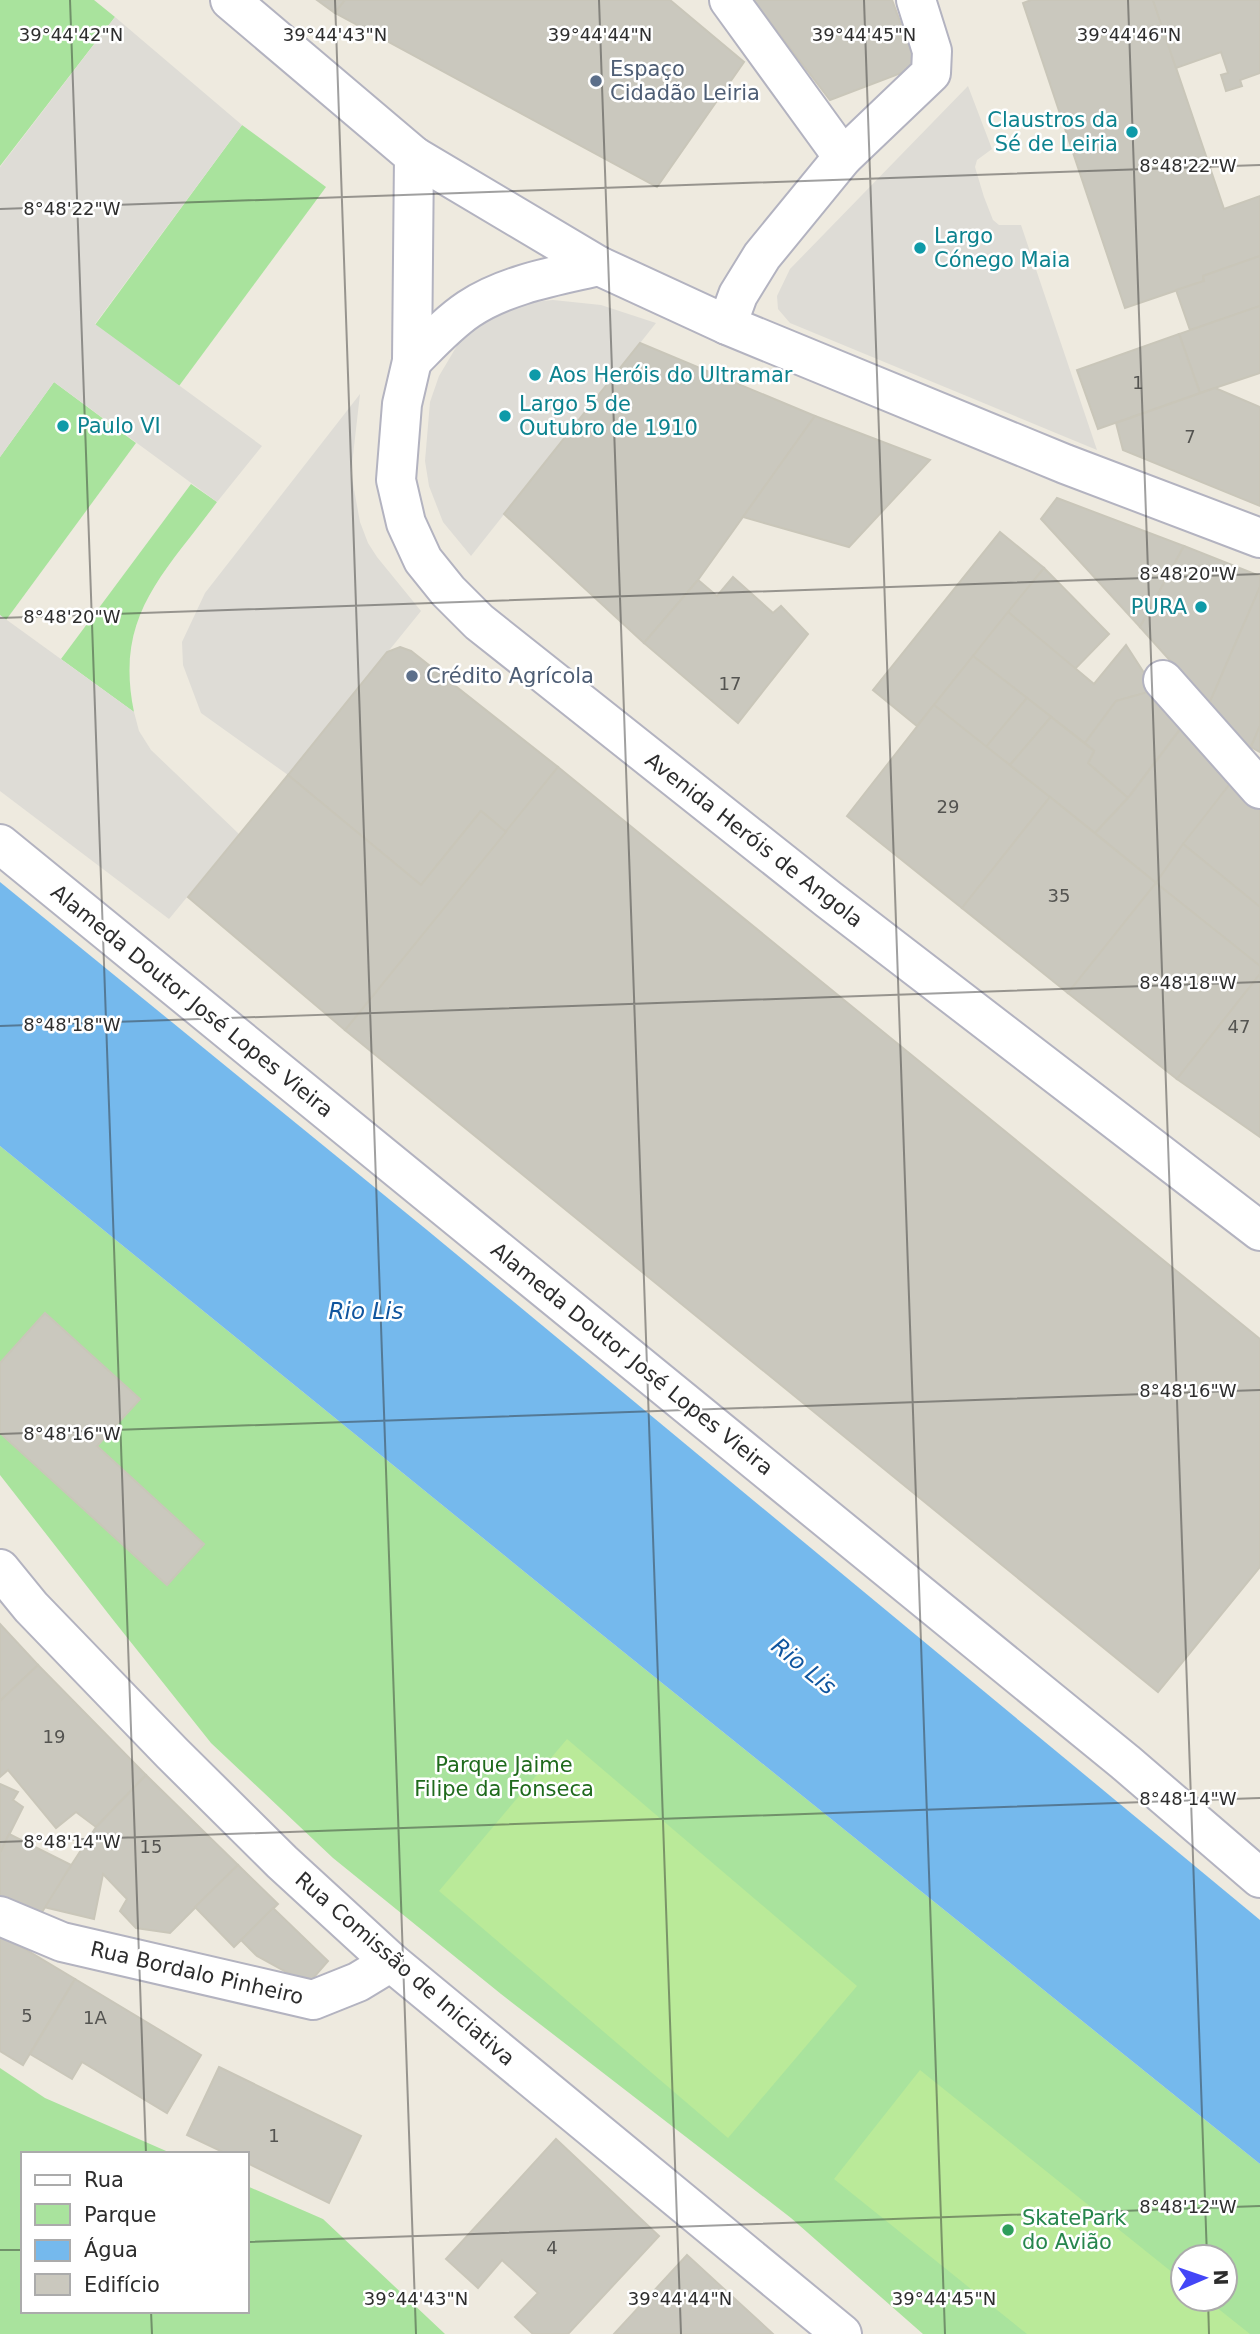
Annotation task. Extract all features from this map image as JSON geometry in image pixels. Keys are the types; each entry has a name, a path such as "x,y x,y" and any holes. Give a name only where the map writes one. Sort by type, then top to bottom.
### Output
{"street":[{"path":"230,0 414,156 599,266 727,325 1065,464 1260,538"},
{"path":"729,0 843,157"},
{"path":"727,325 738,295 762,256 843,157 932,74 932,51 916,0"},
{"path":"412,361 414,156"},
{"path":"412,361 454,321 497,294 536,281 599,266"},
{"name":"Avenida Heróis de Angola","path":"412,361 402,404 396,480 406,523 423,560 448,591 480,622 828,899 1260,1231"},
{"path":"1163,680 1260,789"},
{"name":"Alameda Doutor José Lopes Vieira","path":"0,844 1125,1762 1260,1878"},
{"name":"Rua Comissão de Iniciativa","path":"0,1569 31,1607 172,1753 282,1862 391,1962 842,2334"},
{"name":"Rua Bordalo Pinheiro","path":"0,1916 62,1942 313,2000 358,1982 391,1962"}],"green space":[{"path":"0,0 94,0 115,17 0,166"},
{"path":"242,125 326,187 179,386 95,325"},
{"path":"54,382 136,443 6,620 0,615 0,457"},
{"path":"191,484 217,502 162,575 137,622 131,648 130,678 134,712 61,659"},
{"name":"Parque Jaime Filipe da Fonseca","path":"0,1146 1260,2164 1260,2334 923,2334 791,2218 501,1994 333,1858 211,1743 0,1475"},
{"path":"567,1739 857,1986 728,2138 439,1891"},
{"path":"0,2068 45,2098 168,2152 21,2152 21,2313 248,2313 248,2186 323,2219 445,2334 0,2334"},
{"name":"SkatePark do Avião","path":"920,2070 1169,2270 1169,2313 1224,2313 1250,2334 1027,2334 834,2179"}],"shaded area":[{"path":"115,17 242,125 95,324 262,446 217,502 54,382 0,457 0,167"},
{"name":"Largo Cónego Maia","path":"968,86 992,149 977,160 975,167 984,197 993,220 999,225 1021,225 1097,450 790,323 778,309 777,296 790,269"},
{"name":"Largo 5 de Outubro de 1910","path":"553,300 601,305 656,323 471,556 443,522 429,486 425,461 430,402 439,376 458,344 478,327 503,312 526,303"},
{"path":"360,394 351,473 360,522 377,557 421,611 288,775 201,713 183,665 182,642 205,593"},
{"path":"0,615 134,712 139,731 151,750 239,834 169,919 0,791"}],"water":[{"name":"Rio Lis","path":"0,882 427,1230 1260,1920 1260,2164 0,1146"}],"building":[{"path":"317,0 345,0 335,13"},
{"name":"Espaço Cidadão Leiria","path":"345,0 670,0 744,62 657,187 335,13"},
{"path":"753,0 892,0 917,67 830,100"},
{"name":"Claustros da Sé de Leiria","path":"1031,0 1153,0 1224,209 1260,196 1260,256 1203,276 1204,281 1125,308 1023,3"},
{"path":"1153,0 1260,0 1260,73 1240,80 1242,86 1226,91 1221,75 1228,73 1221,52 1176,68"},
{"path":"1260,256 1260,306 1190,330 1176,290 1204,281 1203,276"},
{"path":"1260,306 1260,373 1200,393 1179,334"},
{"path":"1179,334 1200,393 1098,429 1077,370"},
{"path":"640,343 815,416 698,580 644,643 504,514"},
{"path":"1215,388 1260,407 1260,506 1123,450 1116,423"},
{"path":"815,416 930,460 849,547 743,517"},
{"path":"1057,498 1184,546 1140,627 1041,519"},
{"path":"1000,532 1044,568 917,726 873,690"},
{"name":"PURA","path":"1184,546 1260,576 1260,587 1209,704 1140,627"},
{"path":"1044,568 1109,634 1075,669 1008,612"},
{"path":"733,577 773,613 781,606 808,634 738,723 644,643 698,580 717,596"},
{"path":"1260,587 1260,726 1248,753 1209,704"},
{"path":"1008,612 1094,684 1126,645 1155,690 1116,701 1085,743 973,656"},
{"path":"400,647 411,651 558,767 506,832 481,811 421,885 288,775 387,652"},
{"path":"973,656 1027,698 986,747 934,705"},
{"path":"1155,690 1188,719 1128,798 1088,763 1094,751 1085,743 1116,701"},
{"path":"1027,698 1051,717 1010,765 986,747"},
{"path":"934,705 1050,797 962,908 847,816"},
{"path":"1051,717 1094,751 1088,763 1128,798 1095,833 1010,765"},
{"path":"1188,719 1233,780 1156,883 1095,833 1128,798"},
{"path":"1260,726 1260,752 1251,747"},
{"path":"558,767 1260,1339 1260,1567 1158,1692 345,1030"},
{"path":"288,775 421,885 481,811 506,832 345,1030 188,897"},
{"path":"1233,780 1260,808 1260,907 1183,844"},
{"path":"1050,797 1156,883 1068,993 962,908"},
{"path":"1183,844 1260,907 1260,966 1156,883"},
{"path":"1156,883 1260,966 1260,974 1177,1079 1068,993"},
{"path":"1260,974 1260,1137 1177,1079"},
{"path":"45,1313 140,1399 97,1446 204,1544 167,1585 0,1433 0,1363"},
{"path":"0,1624 38,1665 0,1701"},
{"path":"38,1665 146,1775 96,1827 76,1812 56,1828 8,1770 0,1777 0,1701"},
{"path":"146,1775 238,1865 170,1933 136,1928 120,1911 127,1899 103,1874 94,1919 44,1907 96,1827"},
{"path":"0,1784 18,1792 13,1800 23,1807 0,1853"},
{"path":"9,1834 71,1865 36,1922 0,1905 0,1853"},
{"path":"238,1865 278,1904 234,1947 195,1907"},
{"path":"273,1908 328,1961 308,1984 257,1956 241,1940"},
{"path":"0,1934 75,1979 23,2065 0,2051"},
{"path":"75,1979 201,2055 167,2113 82,2062 72,2079 30,2054"},
{"path":"219,2067 361,2136 329,2203 248,2163 248,2152 223,2152 187,2135"},
{"path":"556,2139 659,2236 568,2334 533,2334 515,2317 538,2293 502,2260 478,2288 446,2259"},
{"path":"687,2255 773,2334 614,2334"}],"place":[{"name":"Espaço Cidadão Leiria","path":"596,81"},
{"name":"Claustros da Sé de Leiria","path":"1132,132"},
{"name":"Largo Cónego Maia","path":"920,248"},
{"name":"Aos Heróis do Ultramar","path":"535,375"},
{"name":"Largo 5 de Outubro de 1910","path":"505,416"},
{"name":"Paulo VI","path":"63,426"},
{"name":"PURA","path":"1201,607"},
{"name":"Crédito Agrícola","path":"412,676"},
{"name":"SkatePark do Avião","path":"1008,2230"}]}
